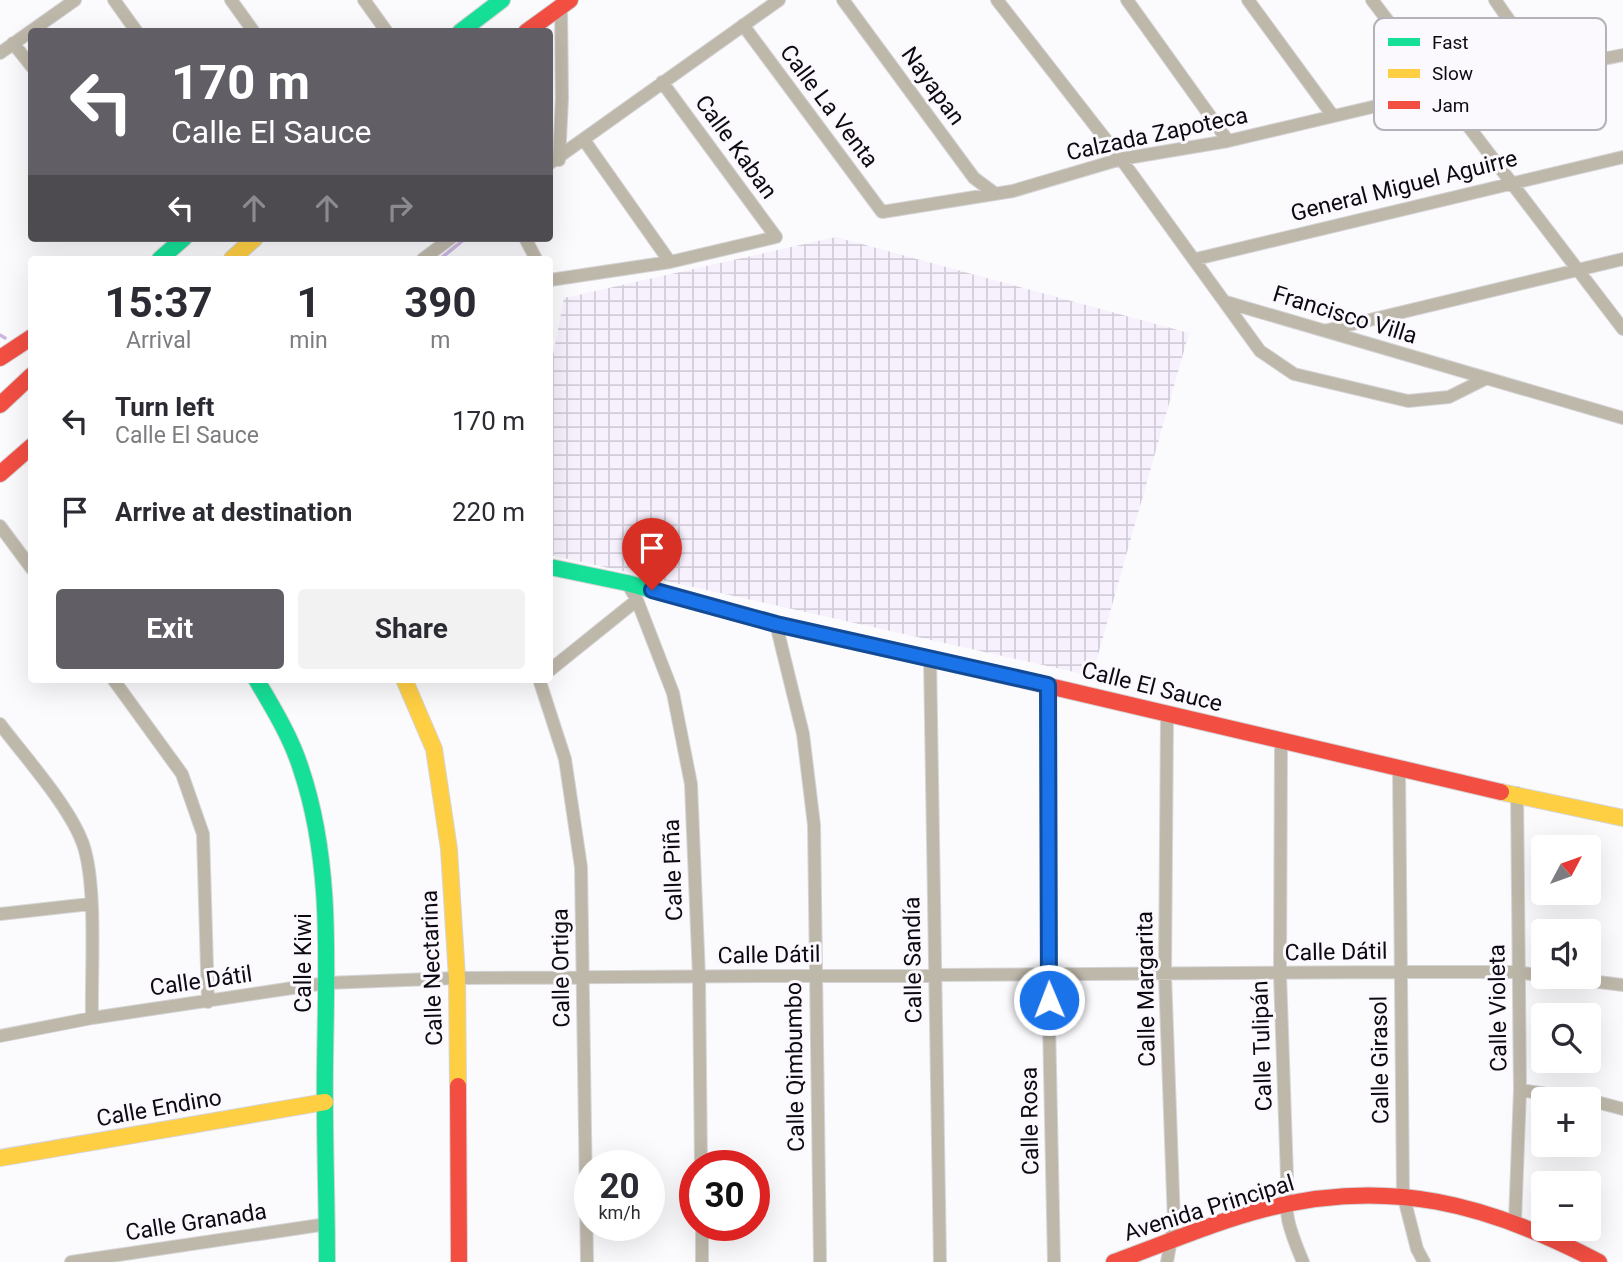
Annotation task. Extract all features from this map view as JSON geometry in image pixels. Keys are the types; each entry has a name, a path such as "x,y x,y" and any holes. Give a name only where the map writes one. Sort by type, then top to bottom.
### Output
{"street":[{"path":"35,28 75,0"},
{"path":"114,0 134,28"},
{"path":"231,0 251,28"},
{"path":"364,0 384,28"},
{"path":"554,161 779,0"},
{"name":"Nayapan","path":"844,0 974,178 993,192"},
{"path":"997,0 1196,259 1260,351 1294,374 1408,401 1449,397 1485,379"},
{"path":"1127,0 1228,141"},
{"path":"1248,0 1333,117"},
{"path":"1372,0 1385,18"},
{"path":"1495,0 1508,18"},
{"path":"465,28 494,2"},
{"path":"532,28 566,3"},
{"path":"554,161 562,98 566,3"},
{"name":"Calle La Venta","path":"743,25 882,212"},
{"path":"0,53 28,33"},
{"path":"13,43 28,62"},
{"name":"Calle Kaban","path":"662,82 776,237 670,262"},
{"name":"Calzada Zapoteca","path":"882,212 993,192 1013,191 1121,159 1228,141 1374,107"},
{"path":"1470,130 1623,329"},
{"path":"553,280 670,262 584,140"},
{"name":"General Miguel Aguirre","path":"1196,259 1509,182 1623,157"},
{"path":"235,256 249,242"},
{"path":"427,256 446,242"},
{"path":"1328,330 1623,259"},
{"name":"Francisco Villa","path":"1226,302 1623,418"},
{"path":"0,358 28,340"},
{"path":"0,405 28,379"},
{"path":"0,474 28,450"},
{"path":"0,526 28,564"},
{"name":"Calle El Sauce","path":"553,568 627,583 776,624 1048,685 1167,716 1623,818"},
{"name":"Calle Piña","path":"627,583 637,600 673,693 691,784 699,977 701,1150"},
{"path":"553,668 637,600"},
{"name":"Calle Qimbumbo","path":"776,624 803,734 814,825 820,1262"},
{"name":"Calle Sandía","path":"930,658 940,1262"},
{"path":"116,683 181,774 203,834 208,1002"},
{"name":"Calle Kiwi","path":"259,683 270,698 299,756 317,822 326,889 327,1262"},
{"name":"Calle Nectarina","path":"406,683 434,749 449,849 457,978 459,1262"},
{"name":"Calle Ortiga","path":"540,683 565,759 579,853 587,1262"},
{"name":"Calle Rosa","path":"1048,685 1048,974 1054,1262"},
{"name":"Calle Margarita","path":"1167,716 1165,975 1174,1222 1167,1262"},
{"path":"0,724 71,821 83,846 89,872 92,1018"},
{"name":"Calle Tulipán","path":"1281,742 1280,974 1287,1177 1284,1205 1289,1230 1303,1262"},
{"name":"Calle Girasol","path":"1399,770 1403,1194 1417,1248 1424,1262"},
{"name":"Calle Violeta","path":"1515,1221 1521,1090 1517,972 1517,793"},
{"path":"0,914 90,904"},
{"name":"Calle Dátil","path":"0,1036 92,1018 326,983 457,978 1401,972 1531,974"},
{"path":"1601,982 1623,985"},
{"path":"1521,1090 1531,1092"},
{"name":"Calle Endino","path":"0,1158 325,1102"},
{"path":"1601,1103 1623,1109"},
{"name":"Avenida Principal","path":"1114,1262 1284,1205 1342,1194 1403,1194 1473,1205 1515,1221 1599,1262"},
{"name":"Calle Granada","path":"71,1262 327,1224"},
{"path":"702,1241 702,1262"}],"shaded area":[{"path":"836,237 1189,333 1092,676 553,556 553,355 564,298"}],"waterway":[{"path":"444,256 461,242"},
{"path":"0,335 5,338"}],"traffic: fast":[{"path":"465,28 502,0"},
{"path":"163,256 179,242"},
{"path":"553,568 627,583 776,624 985,671"},
{"path":"258,683 287,734 301,769 311,805 323,878 326,953 327,1262"}],"traffic: slow":[{"path":"235,256 251,242"},
{"path":"406,683 434,749 449,849 457,978 458,1086"},
{"path":"1501,792 1623,818"},
{"path":"0,1158 325,1102"}],"traffic: jam":[{"path":"532,28 570,0"},
{"path":"0,358 28,340"},
{"path":"0,405 28,379"},
{"path":"0,474 28,450"},
{"path":"985,671 1501,792"},
{"path":"458,1086 459,1262"},
{"path":"1114,1262 1246,1214 1310,1200 1354,1196 1396,1196 1478,1211 1518,1225 1599,1262"}],"route":[{"path":"652,590 776,624 1048,685 1049,1000"}]}
